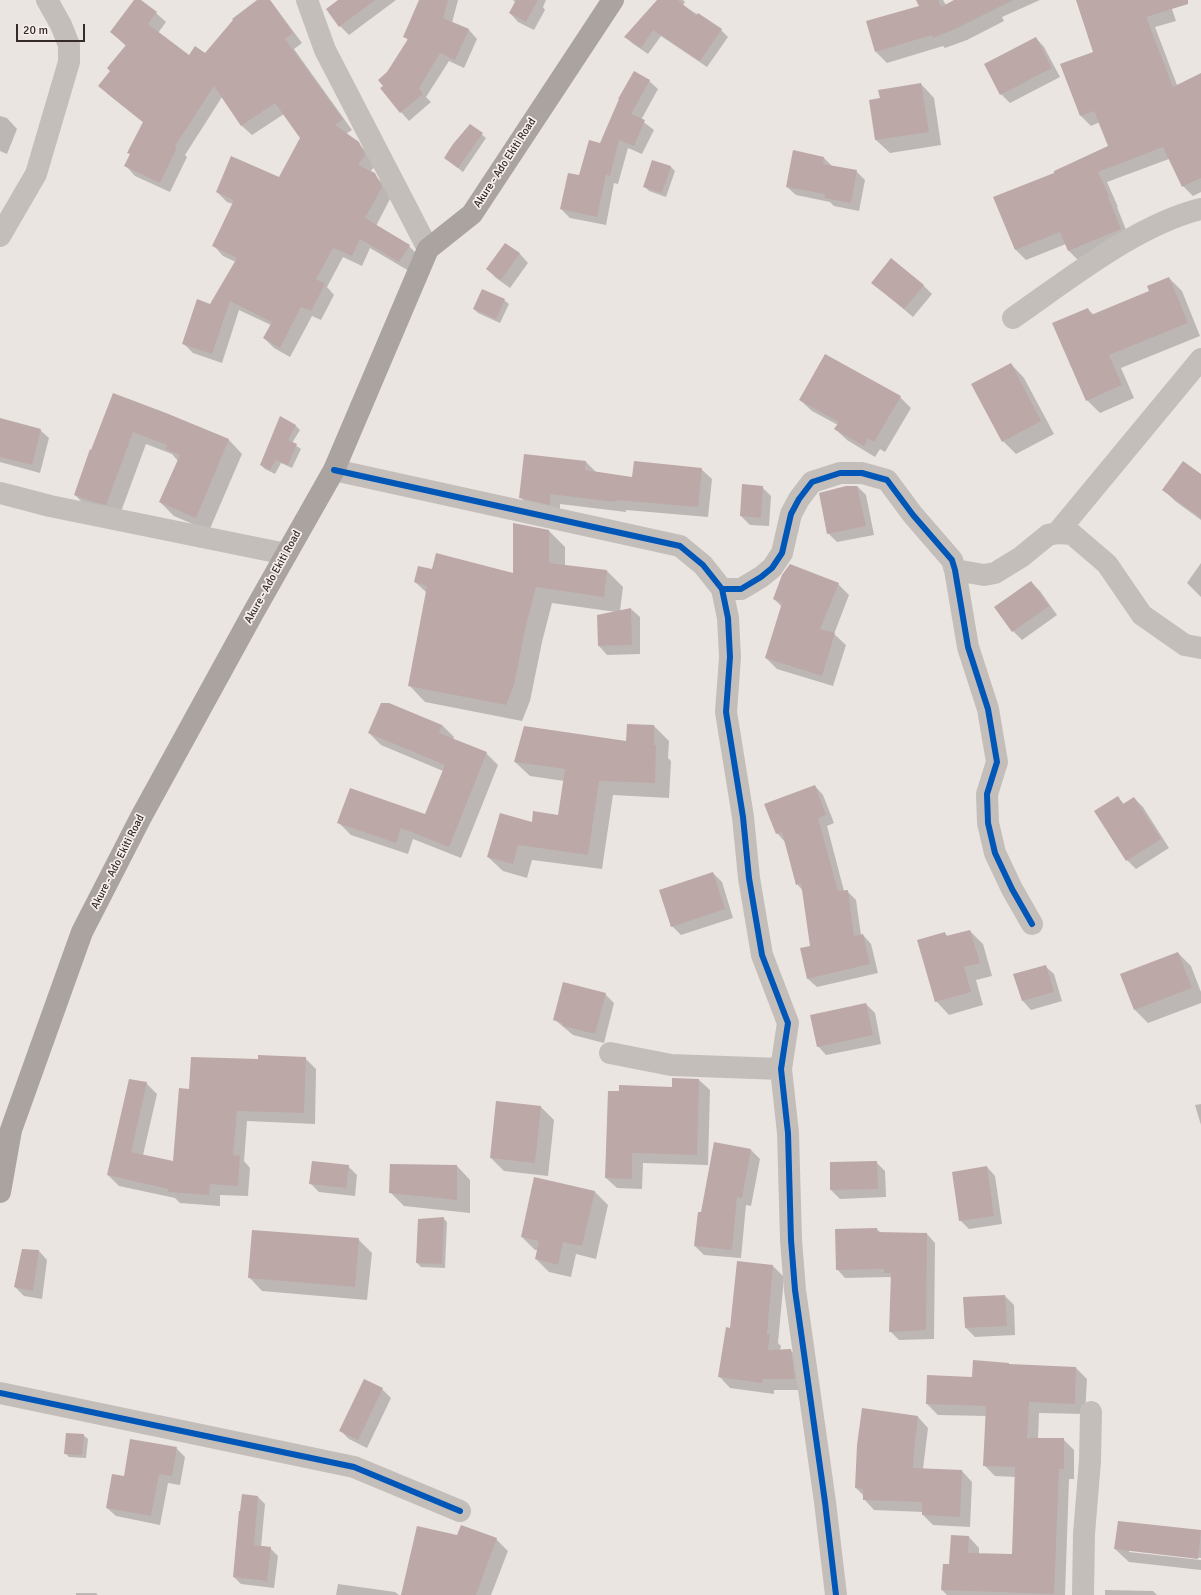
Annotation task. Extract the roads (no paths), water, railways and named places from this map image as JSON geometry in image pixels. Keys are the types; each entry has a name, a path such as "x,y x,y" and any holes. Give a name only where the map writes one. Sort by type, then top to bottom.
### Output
{"main road":[{"name":"Akure - Ado Ekiti Road","path":"0,1192 11,1130 82,932 142,817 286,554 334,470 428,249 472,214 613,0"}],"street":[{"path":"0,236 36,174 69,62 69,44 61,25 47,0"},
{"path":"307,0 325,50 428,249"},
{"path":"1013,318 1108,253 1149,229 1192,211 1201,209"},
{"path":"1057,533 1201,359"},
{"path":"334,470 680,546 703,565 722,589 728,618 730,657 726,712 743,816 749,878 762,956 788,1024 781,1069 788,1133 790,1240 795,1290 825,1502 836,1595"},
{"path":"722,589 741,589 761,577 772,568 782,553 790,514 812,482 840,473 862,473 887,480 913,515 952,560 956,570 968,647 988,709 997,762 987,794 988,823 995,853 1012,889 1032,924"},
{"path":"0,493 50,506 286,554"},
{"path":"956,570 984,575 995,573 1021,557 1048,535 1057,533 1072,534 1107,564 1142,614 1185,645 1201,648"},
{"path":"610,1053 671,1065 781,1069"},
{"path":"0,1393 354,1467 460,1511"},
{"path":"1083,1595 1084,1534 1090,1461 1091,1412"}]}
